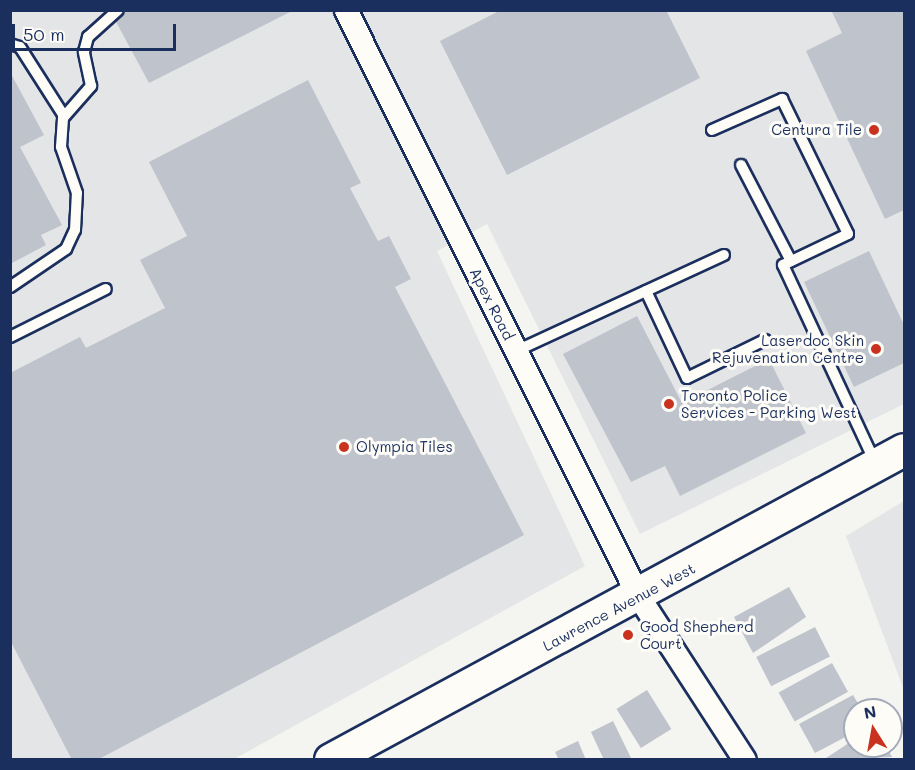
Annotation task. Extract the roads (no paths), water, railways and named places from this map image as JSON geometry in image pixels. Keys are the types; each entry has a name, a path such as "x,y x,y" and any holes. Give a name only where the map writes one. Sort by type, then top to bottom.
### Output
{"main road":[{"name":"Lawrence Avenue West","path":"331,759 639,597 904,450"}],"street":[{"name":"Apex Road","path":"346,10 639,597"},
{"path":"639,597 745,759"}],"lane":[{"path":"10,287 66,249 75,230 77,193 61,147 64,116 91,86 84,52 88,37 118,10"},
{"path":"10,44 20,47 64,116"},
{"path":"712,130 783,99 848,234 783,265 876,465"},
{"path":"741,165 791,261"},
{"path":"516,351 724,255"},
{"path":"10,337 106,289"},
{"path":"646,291 687,378 765,340"}],"place":[{"name":"Centura Tile","path":"874,130"},
{"name":"Laserdoc Skin Rejuvenation Centre","path":"876,349"},
{"name":"Toronto Police Services - Parking West","path":"669,404"},
{"name":"Olympia Tiles","path":"344,447"},
{"name":"Good Shepherd Court","path":"628,635"}]}
